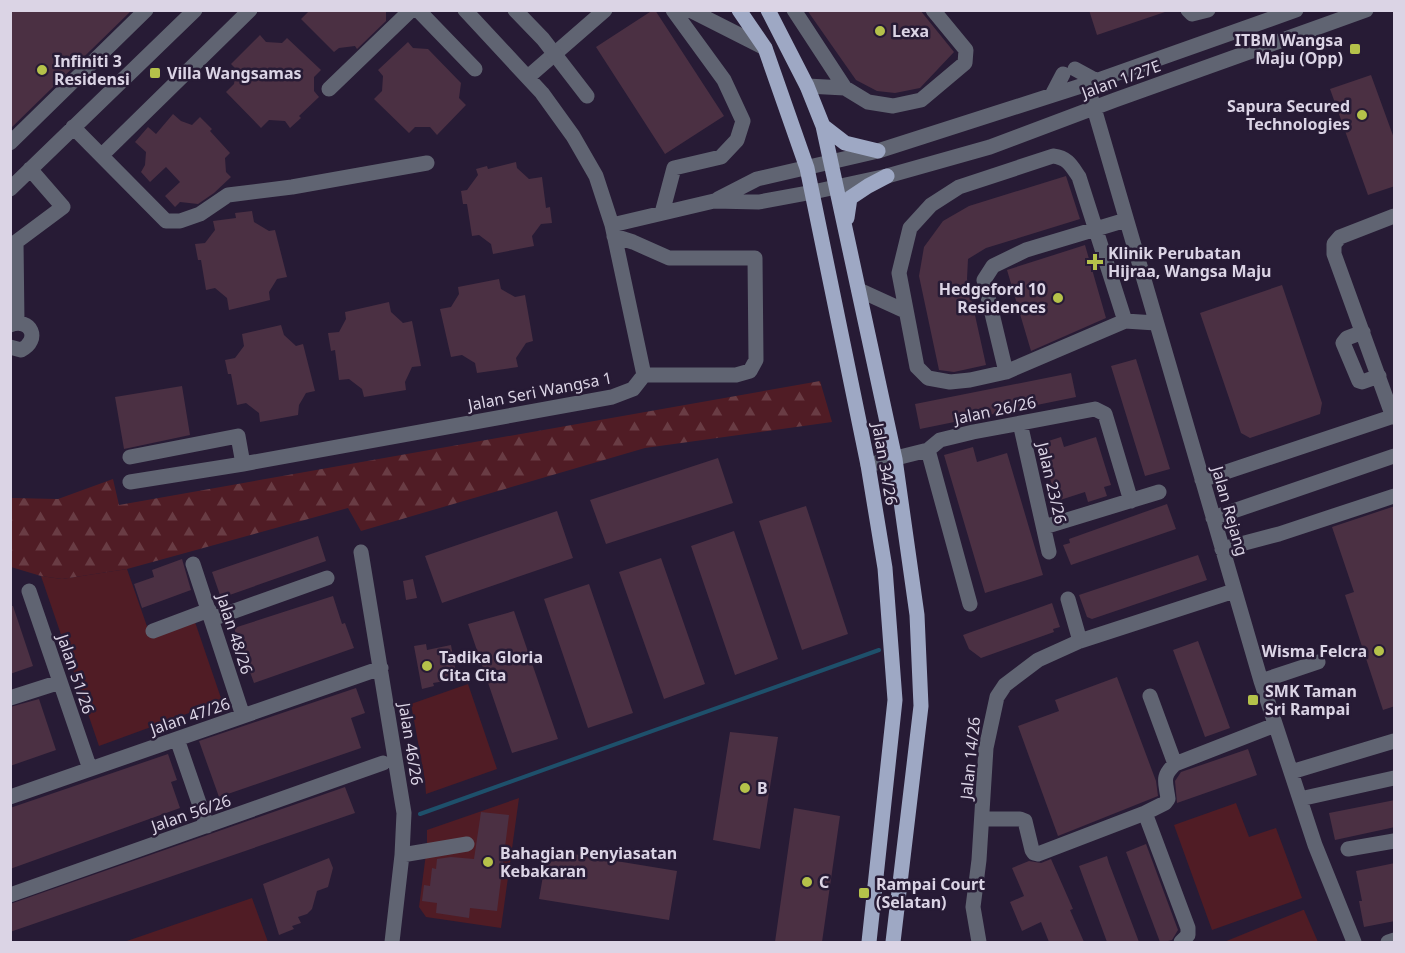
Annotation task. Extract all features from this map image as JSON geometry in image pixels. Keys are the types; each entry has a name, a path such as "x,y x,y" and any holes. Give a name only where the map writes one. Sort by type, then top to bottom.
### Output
{"main road":[{"name":"Jalan 34/26","path":"739,10 765,48 807,168 868,465 885,568 895,700 869,942"},
{"name":"Jalan 34/26","path":"768,10 807,86 823,126 895,459 917,615 921,706 893,942"},
{"path":"823,126 845,143 878,151"},
{"path":"847,235 850,198 887,176"}],"street":[{"path":"10,143 146,10"},
{"path":"11,188 195,10"},
{"path":"102,154 250,10"},
{"path":"329,89 411,10"},
{"path":"418,10 475,69"},
{"path":"465,10 542,93 573,136 596,176 613,231 644,375 736,375 750,371 756,360 756,258 669,258 613,231"},
{"path":"515,10 543,39 587,96"},
{"path":"528,77 605,10"},
{"path":"663,213 674,168 721,157 738,140 743,120 724,80 673,10"},
{"path":"690,10 765,48"},
{"path":"794,10 845,88 868,102 893,106 921,100 965,63 966,50 933,10"},
{"path":"1188,10 1192,14 1208,10"},
{"path":"1249,27 1263,10"},
{"name":"Jalan 1/27E","path":"887,176 990,147 1366,10"},
{"path":"1287,12 1293,36"},
{"name":"Jalan 1/27E","path":"878,151 1092,83 1287,12"},
{"path":"1052,95 1069,72 1092,83"},
{"name":"Jalan Rejang","path":"1092,83 1094,108 1261,681 1315,845 1354,942"},
{"path":"807,86 845,88"},
{"path":"73,127 166,221 180,221 200,214 228,195 292,187 427,163"},
{"path":"990,147 997,175"},
{"path":"613,231 663,213 714,201 757,179 878,151"},
{"path":"1125,321 1078,177 1070,162 1063,158 1053,156 959,187 932,205 910,228 899,273 917,367 927,378 950,382 1006,372 1125,321 1156,323"},
{"path":"10,347 21,350 28,347 32,341 29,328 24,324 14,324 16,242 63,207 30,169"},
{"path":"714,201 759,202 887,176"},
{"path":"1202,480 1394,417 1334,254 1334,244 1340,237 1395,216"},
{"path":"1006,372 984,280 993,266 1026,250 1126,220"},
{"path":"859,290 906,311"},
{"path":"1363,332 1347,338 1343,343 1359,381 1379,376"},
{"name":"Jalan Seri Wangsa 1","path":"130,482 243,464 612,397 633,390 644,375"},
{"name":"Jalan 26/26","path":"868,465 928,450 940,440 1095,409 1105,414 1131,501"},
{"name":"Jalan 23/26","path":"1020,423 1050,552"},
{"path":"130,457 238,436 243,464"},
{"path":"928,450 970,604"},
{"path":"1213,518 1395,456"},
{"path":"1044,527 1159,492"},
{"path":"1222,549 1279,534 1395,496"},
{"name":"Jalan 46/26","path":"361,552 404,813 395,942"},
{"name":"Jalan 48/26","path":"194,564 243,716"},
{"path":"153,631 327,578"},
{"name":"Jalan 51/26","path":"29,591 90,769"},
{"name":"Jalan 14/26","path":"979,942 973,907 979,860 986,748 997,697 1005,685 1038,660 1080,640 1234,591"},
{"path":"1068,599 1080,640"},
{"path":"1261,681 1318,662"},
{"name":"Jalan 47/26","path":"10,797 381,668"},
{"path":"10,698 60,682"},
{"path":"1150,696 1175,764"},
{"path":"982,819 1025,821 1032,850 1038,854 1145,813 1165,803 1168,799 1164,778 1166,772 1175,764 1275,725"},
{"path":"177,739 207,826"},
{"path":"1291,772 1395,741"},
{"name":"Jalan 56/26","path":"10,895 383,764"},
{"path":"1300,799 1395,778"},
{"path":"1145,813 1188,928 1188,935 1181,942"},
{"path":"1348,849 1395,841"},
{"path":"402,855 467,844"},
{"path":"1388,942 1395,940"}],"green space":[{"path":"820,381 832,422 645,448 361,531 348,508 127,569 62,579 41,576 11,567 12,498 58,499 113,479 119,505"},
{"path":"127,569 150,635 195,622 222,701 99,746 41,576 62,579"},
{"path":"468,684 497,769 426,794 411,704"},
{"path":"519,798 501,928 426,917 419,907 427,830"},
{"path":"1236,803 1249,837 1276,828 1302,898 1212,930 1174,825"},
{"path":"252,898 268,942 124,942"},
{"path":"1303,910 1318,942 1224,942"}],"building":[{"name":"Infiniti 3 Residensi","path":"10,10 132,10 10,129"},
{"path":"310,10 386,10 386,21 357,49 355,46 339,48 334,52 301,19"},
{"path":"653,10 724,116 665,154 596,47"},
{"name":"Lexa","path":"807,10 920,10 954,52 920,88 895,93 877,91 856,80"},
{"path":"1089,10 1165,10 1165,12 1097,35"},
{"path":"260,35 266,42 282,43 287,38 321,70 314,77 314,91 319,97 290,128 285,121 269,120 261,128 226,92 234,84 236,69 231,64"},
{"path":"408,42 413,48 428,49 461,83 459,98 466,105 437,135 430,127 415,127 409,133 374,99 382,91 383,76 378,70"},
{"name":"Sapura Secured Technologies","path":"1371,75 1395,141 1395,186 1368,195 1330,89"},
{"path":"173,114 181,121 192,125 200,117 230,153 225,158 226,172 231,177 198,204 180,202 175,207 165,196 180,182 166,167 150,182 141,172 145,165 146,152 135,142 148,127 156,134"},
{"path":"516,162 517,168 529,179 542,177 546,208 550,207 552,223 541,224 532,236 534,246 493,254 491,244 479,235 472,236 467,204 463,204 461,191 467,190 478,175 476,169 487,166 488,169"},
{"path":"1066,176 1080,219 986,248 968,259 967,279 986,365 954,372 939,370 919,276 924,247 943,221 969,206"},
{"path":"252,211 254,222 269,231 275,230 287,277 277,279 269,292 270,300 229,310 227,298 215,288 206,290 201,260 198,260 195,244 205,243 215,230 213,221 236,218 235,213"},
{"name":"Hedgeford 10 Residences","path":"1085,245 1106,318 1031,351 1007,270"},
{"path":"499,279 501,289 515,297 525,295 533,341 526,343 516,358 518,367 477,373 475,363 462,355 451,357 440,309 451,307 459,294 458,287"},
{"path":"1282,285 1322,403 1320,414 1250,438 1241,433 1200,313"},
{"path":"389,302 391,312 403,323 412,321 421,366 412,367 405,382 406,390 364,397 362,389 349,379 339,380 335,350 331,351 328,333 339,332 346,319 345,312"},
{"path":"281,325 284,335 296,346 303,344 315,391 306,393 299,405 298,415 260,422 259,413 246,403 237,405 231,374 228,374 225,360 235,358 244,346 242,334"},
{"path":"1136,359 1170,469 1145,476 1111,366"},
{"path":"1071,373 1076,397 920,429 915,404"},
{"path":"182,386 190,435 124,449 115,397"},
{"path":"1061,437 1064,447 1096,437 1111,485 1104,487 1107,496 1088,502 1085,492 1057,501 1039,444"},
{"path":"973,447 977,462 1007,453 1043,575 985,593 944,455"},
{"path":"718,458 733,503 606,544 590,500"},
{"path":"1167,504 1176,529 1071,565 1063,545 1070,543 1069,539"},
{"path":"806,506 848,634 802,650 759,521"},
{"path":"1395,506 1395,706 1383,710 1345,595 1354,592 1332,527"},
{"path":"557,511 573,558 442,603 425,556"},
{"path":"734,531 778,659 735,675 691,546"},
{"path":"318,536 326,561 221,598 212,572"},
{"path":"1198,555 1207,580 1092,619 1087,617 1079,595"},
{"path":"661,558 705,684 664,699 619,572"},
{"path":"182,559 191,590 142,608 134,584 154,577 152,570"},
{"path":"413,579 417,598 406,600 403,581"},
{"path":"589,584 633,713 588,728 544,599"},
{"path":"333,596 342,624 345,623 354,648 254,683 234,628"},
{"path":"1052,603 1060,627 1053,629 1054,632 981,658 969,649 963,635"},
{"path":"10,606 13,606 33,666 10,674"},
{"path":"514,611 558,739 512,753 468,624"},
{"path":"1198,641 1230,728 1205,737 1173,650"},
{"name":"Tadika Gloria Cita Cita","path":"426,644 427,650 451,645 457,679 433,683 434,686 422,689 414,646"},
{"path":"1117,677 1156,781 1158,796 1058,836 1018,726 1059,711 1055,700"},
{"path":"356,688 365,713 351,718 361,748 219,797 199,741"},
{"path":"39,699 56,750 10,766 10,707"},
{"name":"B","path":"730,732 778,737 760,849 713,840"},
{"path":"1248,749 1257,775 1177,803 1175,781 1181,772"},
{"path":"168,754 177,780 171,782 180,808 10,869 10,808"},
{"path":"345,787 355,813 10,932 10,904"},
{"path":"1395,800 1395,827 1335,840 1329,813"},
{"name":"C","path":"794,808 840,816 822,942 775,942"},
{"name":"Bahagian Penyiasatan Kebakaran","path":"481,812 509,815 497,911 470,908 469,918 436,913 437,903 422,901 424,885 430,886 432,868 436,869 437,859 451,857 474,859"},
{"path":"1146,844 1178,930 1172,940 1164,942 1160,942 1126,852"},
{"path":"543,849 677,871 669,920 539,899 544,870 540,869"},
{"path":"1107,856 1139,942 1107,942 1079,866"},
{"path":"329,858 333,868 328,887 317,891 312,909 307,914 298,917 301,923 292,926 294,929 279,935 263,884"},
{"path":"1051,859 1073,909 1070,910 1084,942 1049,942 1041,922 1022,931 1010,902 1024,896 1012,868 1029,861 1041,863"},
{"path":"1395,863 1395,921 1364,927 1356,871"}],"waterway":[{"path":"420,814 879,650"}],"place":[{"name":"Lexa","path":"880,31"},
{"name":"ITBM Wangsa Maju (Opp)","path":"1355,49"},
{"name":"Infiniti 3 Residensi","path":"42,70"},
{"name":"Villa Wangsamas","path":"155,73"},
{"name":"Sapura Secured Technologies","path":"1362,115"},
{"name":"Klinik Perubatan Hijraa, Wangsa Maju","path":"1095,262"},
{"name":"Hedgeford 10 Residences","path":"1058,298"},
{"name":"Wisma Felcra","path":"1379,651"},
{"name":"Tadika Gloria Cita Cita","path":"427,666"},
{"name":"SMK Taman Sri Rampai","path":"1253,700"},
{"name":"B","path":"745,788"},
{"name":"Bahagian Penyiasatan Kebakaran","path":"488,862"},
{"name":"C","path":"807,882"},
{"name":"Rampai Court (Selatan)","path":"864,893"}]}
